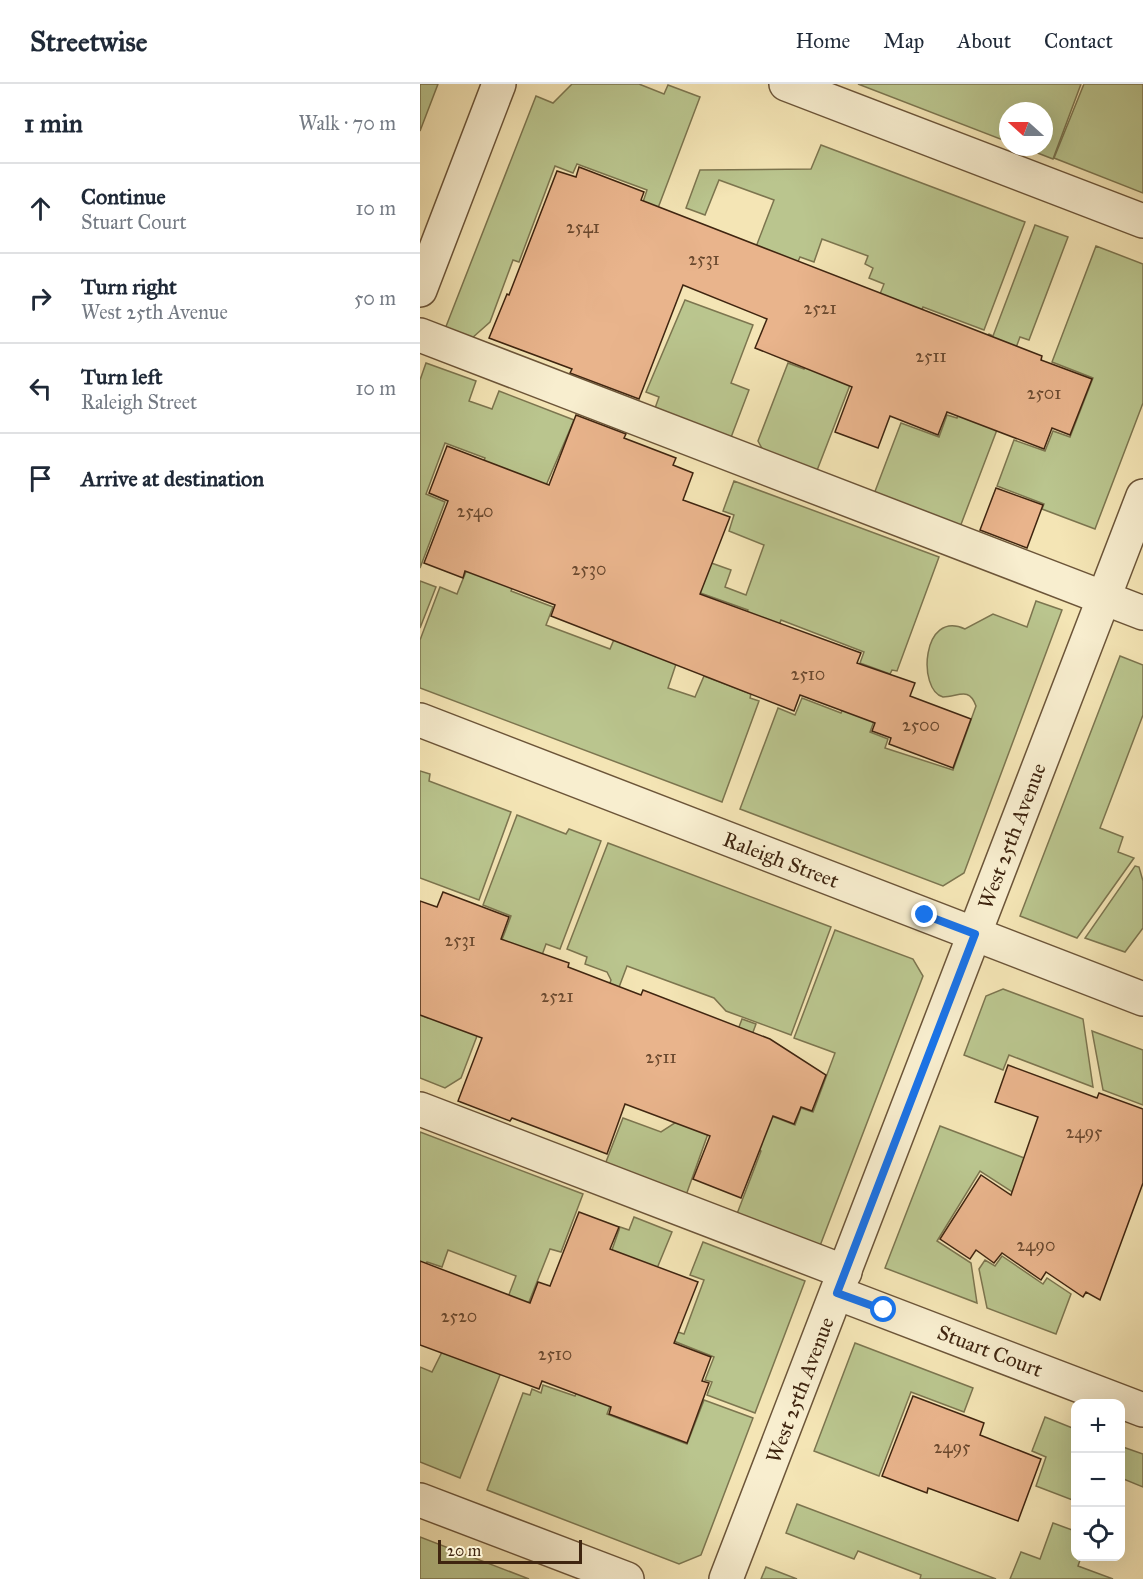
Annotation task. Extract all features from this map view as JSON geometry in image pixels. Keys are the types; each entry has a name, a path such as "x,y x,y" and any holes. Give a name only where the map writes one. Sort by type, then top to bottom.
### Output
{"street":[{"path":"420,290 499,84"},
{"path":"786,84 1143,221"},
{"path":"420,335 1143,613"},
{"name":"West 25th Avenue","path":"726,1579 1143,496"},
{"name":"Raleigh Street","path":"420,720 1143,999"},
{"name":"Stuart Court","path":"420,1109 841,1282 1143,1410"},
{"path":"420,1500 627,1579"}],"green space":[{"path":"420,84 438,84 420,131"},
{"path":"572,84 639,84 664,94 668,85 700,97 658,208 643,202 647,190 577,164 573,173 555,166 519,262 513,260 490,322 471,339 445,329 536,96 553,103"},
{"path":"858,84 1081,84 1053,159 1045,156 1053,156 1053,102 999,102 999,139"},
{"path":"1084,84 1143,84 1143,193 1054,158"},
{"path":"821,145 1025,222 984,330 923,307 920,315 878,299 884,284 869,278 873,268 865,264 868,256 822,239 814,262 800,257 796,266 754,252 774,200 719,180 705,215 686,208 700,170 811,169"},
{"path":"1035,225 1068,237 1029,340 1020,337 993,408 964,397 989,334 993,336"},
{"path":"1096,246 1143,264 1143,403 1095,529 1042,509 1044,504 997,486 1014,440 1045,451 1053,431 1070,437 1093,378 1052,362"},
{"path":"685,300 753,325 731,383 749,390 730,440 654,411 659,397 646,392"},
{"path":"819,329 850,385 816,473 765,454 758,441 788,363 804,369"},
{"path":"426,363 476,381 469,401 492,409 499,391 574,420 544,490 476,485 485,458 445,443 426,494 445,502 420,568 420,380"},
{"path":"964,399 1003,414 960,527 874,494 901,423 939,437 947,415 957,418"},
{"path":"734,481 939,557 897,671 892,670 890,674 860,663 864,652 781,620 754,692 722,679 748,610 692,590 703,560 731,570 725,587 746,595 764,545 729,531 734,515 723,511"},
{"path":"533,532 511,591 553,607 546,625 610,649 620,625 676,664 668,688 695,697 704,676 751,694 750,698 759,701 722,802 420,688 420,640 440,587 457,594 467,569"},
{"path":"420,581 436,587 420,628"},
{"path":"1036,601 1062,610 964,873 943,886 740,809 778,708 795,715 802,698 841,713 859,667 883,697 870,732 888,739 885,748 953,770 976,706 966,694 943,697 935,691 929,681 927,667 932,640 940,630 951,626 965,629 993,614 1027,627"},
{"path":"1120,656 1143,665 1143,715 1100,828 1123,837 1118,852 1134,858 1077,938 1020,916"},
{"path":"420,771 430,774 429,781 511,812 479,900 420,878"},
{"path":"517,815 566,834 569,829 601,841 560,949 546,944 541,958 498,981 461,1078 445,1088 420,1078 420,1015 428,1018 483,989 511,916 483,905"},
{"path":"608,843 831,927 791,1035 726,1011 714,998 627,966 598,1043 589,1040 611,980 607,972 585,964 587,957 567,949"},
{"path":"1135,866 1139,867 1143,881 1143,928 1125,952 1085,938"},
{"path":"835,930 913,959 923,976 818,1251 735,1219 761,1151 756,1148 769,1115 795,1125 801,1108 813,1112 835,1053 794,1038"},
{"path":"1003,989 1083,1019 1093,1087 1009,1055 1003,1070 964,1055 986,996"},
{"path":"742,1019 756,1024 716,1133 709,1131 685,1198 604,1167 623,1118 661,1132 678,1121 719,1080"},
{"path":"1092,1031 1143,1050 1143,1105 1103,1090"},
{"path":"940,1126 1048,1167 1045,1213 980,1171 937,1241 971,1263 977,1303 885,1268"},
{"path":"420,1132 583,1194 561,1252 550,1249 506,1360 487,1353 516,1276 448,1250 442,1267 427,1262 420,1279"},
{"path":"634,1217 672,1232 634,1324 606,1267 620,1227 629,1230"},
{"path":"703,1242 805,1281 755,1413 707,1395 712,1382 705,1380 714,1357 671,1340 675,1331 684,1334 704,1280 690,1275"},
{"path":"1002,1256 1043,1284 1047,1278 1071,1294 1056,1334 987,1308 979,1269 985,1260 995,1266"},
{"path":"448,1340 505,1362 460,1478 420,1462 420,1367 432,1372"},
{"path":"634,1342 607,1414 687,1444 704,1400 753,1418 701,1555 679,1564 487,1490 523,1393 530,1395 532,1389 541,1393 543,1385 575,1396 579,1386"},
{"path":"855,1343 973,1388 964,1412 911,1392 879,1476 814,1451"},
{"path":"1045,1417 1071,1427 1071,1499 1036,1486 1046,1457 1032,1451"},
{"path":"1125,1448 1143,1454 1143,1487 1125,1480"},
{"path":"797,1504 996,1579 920,1579 921,1575 858,1551 854,1559 786,1533"},
{"path":"1053,1523 1071,1530 1071,1561 1080,1561 1078,1566 1113,1579 1010,1579 1021,1552 1040,1559"},
{"path":"420,1537 529,1579 420,1579"},
{"path":"766,1567 797,1579 761,1579"}],"building":[{"path":"579,167 644,192 641,200 1042,356 1041,360 1092,379 1070,435 1052,428 1044,449 947,412 938,435 890,416 878,448 835,432 852,387 755,348 767,319 683,285 639,399 570,373 572,369 489,338 507,294 509,295 557,171 576,177"},
{"path":"576,415 626,434 624,438 676,458 673,465 693,473 683,500 730,517 700,594 861,653 857,663 915,683 910,696 971,719 953,768 889,744 891,738 872,731 875,723 800,695 794,711 551,616 555,605 465,571 463,578 424,563 448,501 429,493 447,446 549,485"},
{"path":"996,488 1043,505 1027,548 980,530"},
{"path":"443,892 509,917 501,939 569,963 568,967 641,995 643,990 770,1039 826,1075 812,1111 801,1107 794,1124 773,1116 741,1198 693,1179 710,1136 625,1104 607,1154 512,1118 510,1121 458,1101 482,1038 420,1015 420,901 437,907"},
{"path":"1008,1065 1097,1098 1099,1093 1143,1109 1143,1183 1100,1300 1086,1292 1083,1297 1046,1272 1041,1280 1002,1253 994,1263 976,1250 970,1259 940,1239 981,1175 1011,1195 1038,1117 995,1102"},
{"path":"579,1212 619,1227 610,1249 698,1282 674,1343 711,1357 702,1381 709,1383 687,1443 609,1414 611,1407 542,1381 539,1389 420,1345 420,1261 530,1303 538,1282 550,1286"},
{"path":"913,1396 984,1423 980,1435 1041,1459 1018,1521 928,1488 927,1493 882,1476"}],"route":[{"path":"884,1310 837,1293 975,934 925,915"}]}
